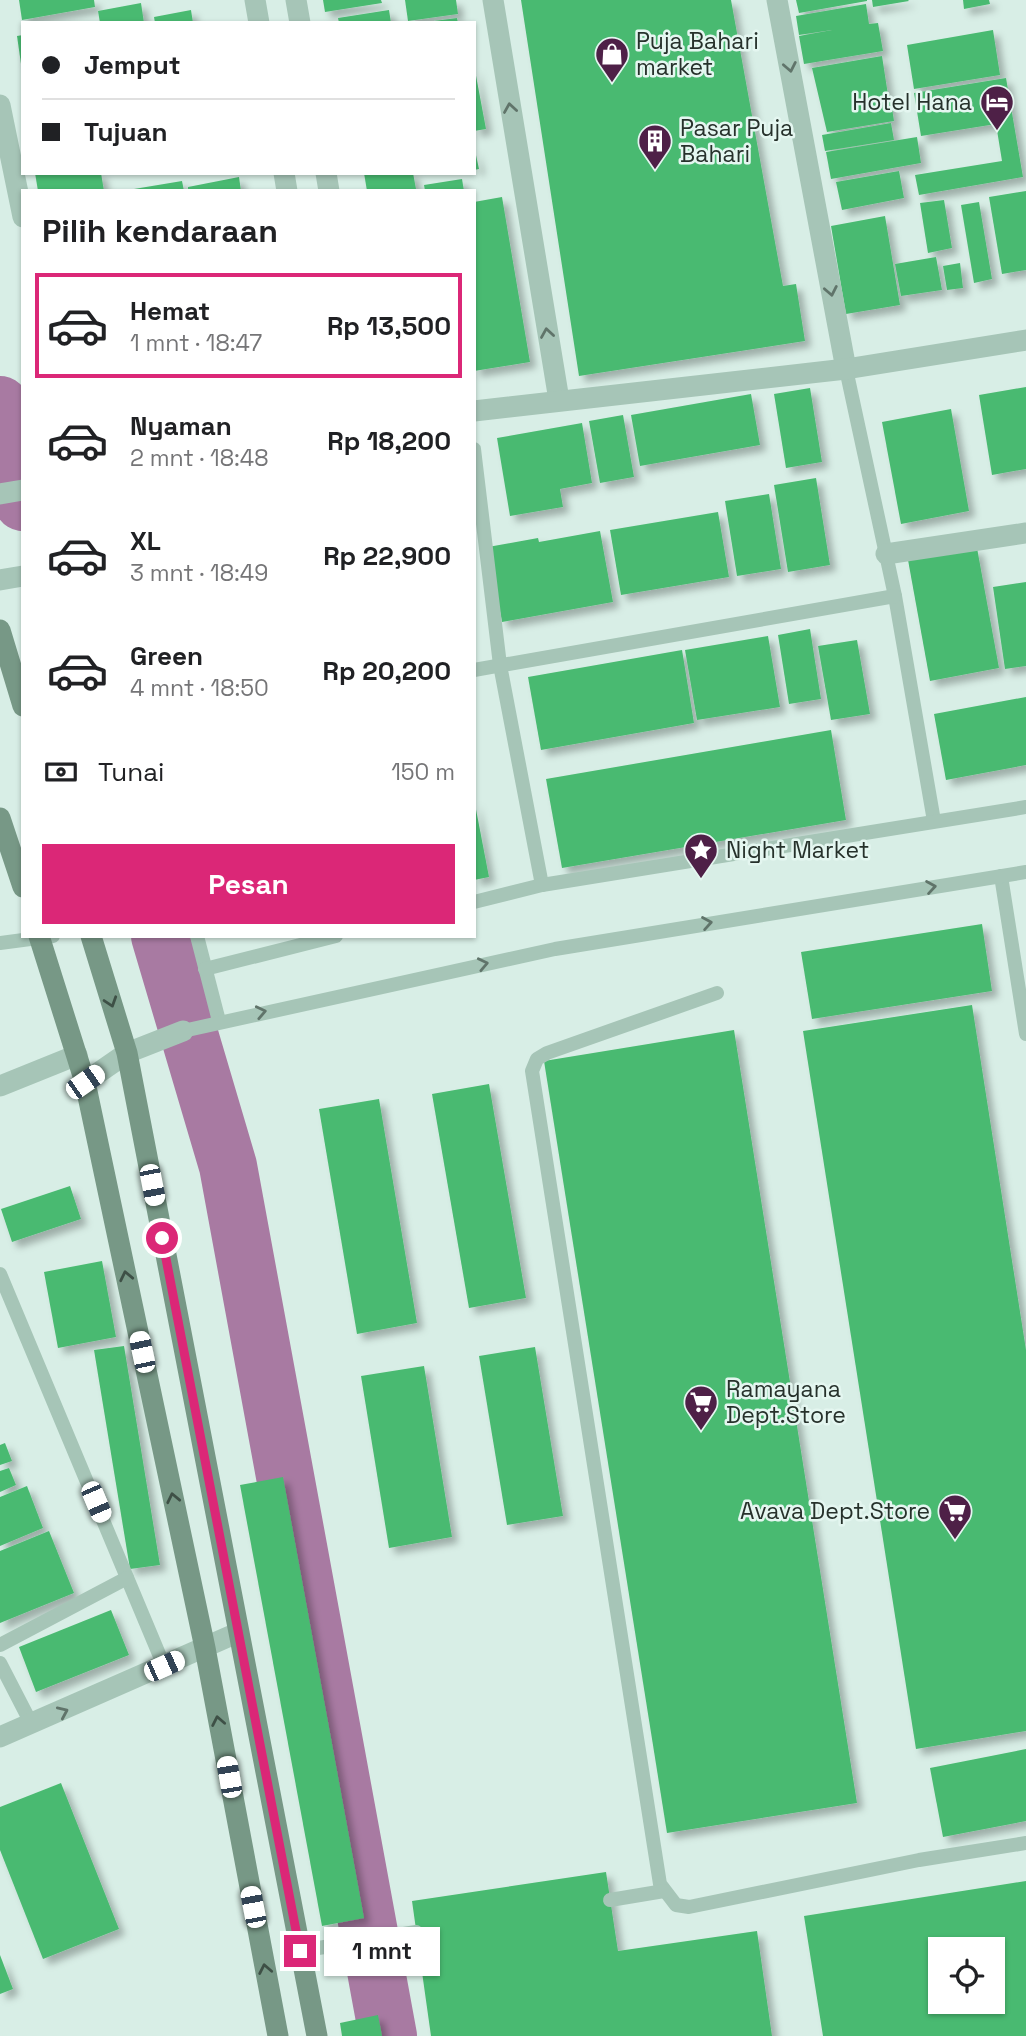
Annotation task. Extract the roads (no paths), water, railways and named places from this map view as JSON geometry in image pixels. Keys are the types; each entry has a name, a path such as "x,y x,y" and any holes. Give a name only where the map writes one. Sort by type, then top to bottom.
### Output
{"street":[{"path":"255,0 259,21"},
{"path":"296,0 300,21"},
{"path":"493,0 559,400"},
{"path":"777,0 846,369"},
{"path":"0,105 21,207"},
{"path":"476,411 846,369 1026,340"},
{"path":"886,555 1026,533"},
{"path":"0,580 21,576"},
{"path":"0,630 6,669 21,702"},
{"path":"0,818 21,881"},
{"path":"44,938 85,1082 205,1648 278,2036"},
{"path":"92,938 127,1053 317,2036"},
{"path":"85,1082 127,1053 189,1029"},
{"path":"0,1086 77,1055"},
{"path":"0,1737 237,1633"}],"lane":[{"path":"846,369 895,596 934,821"},
{"path":"476,466 500,666 542,885"},
{"path":"476,670 895,596"},
{"path":"476,902 542,885 1026,807"},
{"path":"189,1029 555,949 1026,872"},
{"path":"1000,876 1020,957 1026,1034"},
{"path":"0,943 37,938"},
{"path":"198,938 219,1021"},
{"path":"205,968 328,938"},
{"path":"717,993 547,1053 537,1059 532,1071 657,1870 664,1891 676,1905 689,1907 919,1860 1026,1843"},
{"path":"0,1274 164,1666"},
{"path":"0,1645 127,1578"},
{"path":"0,1663 32,1725"},
{"path":"610,1900 664,1891"},
{"path":"300,1951 416,1931"}],"waterway":[{"path":"0,405 21,494"},
{"path":"161,938 228,1166 388,2036"}],"place":[{"name":"Puja Bahari market","path":"612,84"},
{"name":"Hotel Hana","path":"997,132"},
{"name":"Pasar Puja Bahari","path":"655,171"},
{"name":"Night Market","path":"701,880"},
{"name":"Ramayana Dept.Store","path":"701,1432"},
{"name":"Avava Dept.Store","path":"955,1541"}]}
